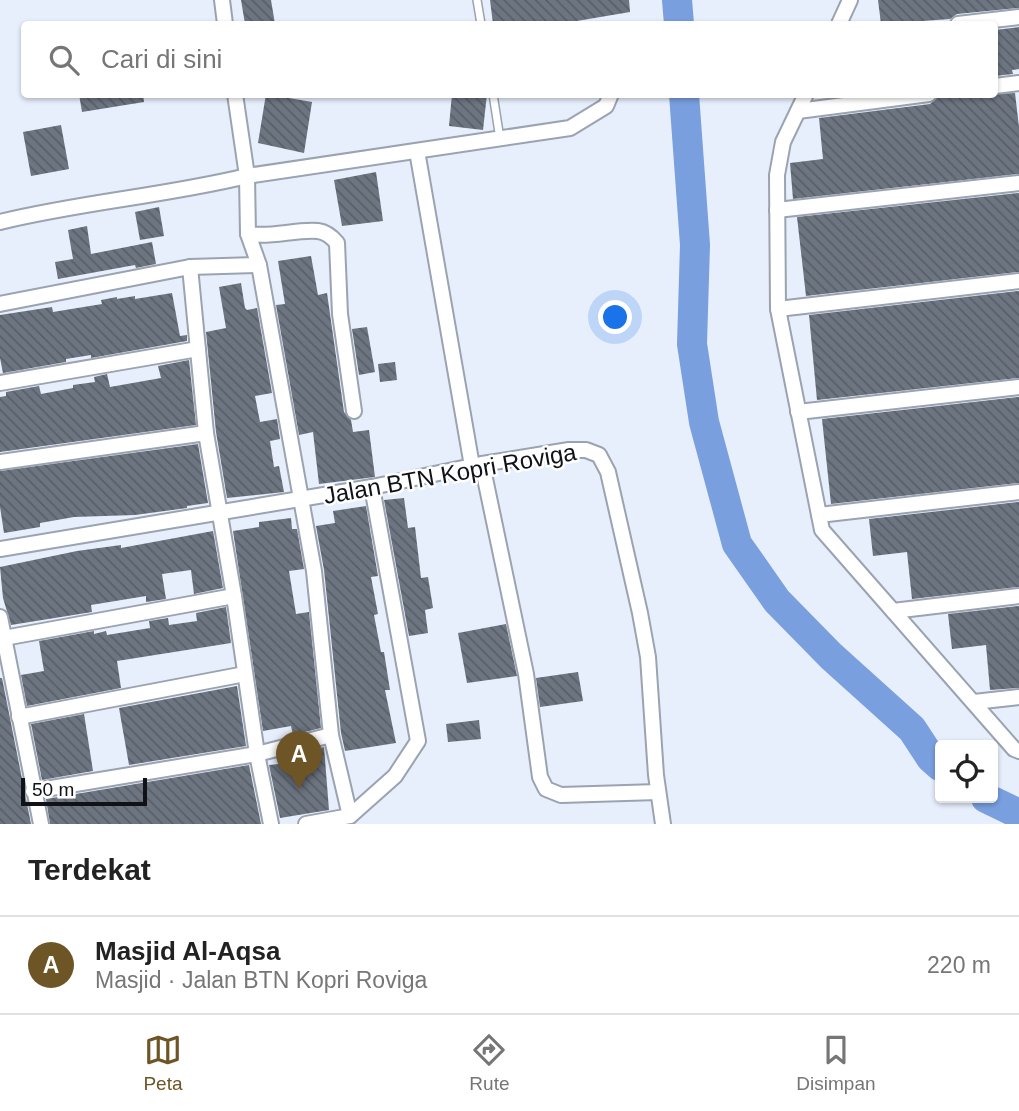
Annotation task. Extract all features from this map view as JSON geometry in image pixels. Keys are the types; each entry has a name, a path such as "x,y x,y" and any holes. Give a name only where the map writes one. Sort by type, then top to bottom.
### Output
{"street":[{"path":"222,0 225,21"},
{"path":"840,21 850,0"},
{"path":"984,21 1019,17"},
{"path":"998,86 1019,83"},
{"name":"Jalan BTN Kopri Roviga","path":"236,98 247,176 248,234 259,265 302,499 314,571 331,735 350,816"},
{"path":"0,222 42,211 192,189 247,176 570,128 606,106 609,98"},
{"path":"804,98 783,142 776,175 778,309 822,530 1014,749 1019,751"},
{"path":"798,111 898,98"},
{"path":"417,150 477,465 526,674 540,777 546,789 561,795 658,792"},
{"path":"777,210 1019,183"},
{"path":"248,234 318,232 327,234 337,243 340,314 354,411"},
{"path":"0,304 190,267 259,265"},
{"path":"190,267 206,433 257,754 271,824"},
{"path":"778,309 1019,281"},
{"path":"0,383 198,349"},
{"path":"798,412 1019,387"},
{"path":"0,462 206,433"},
{"name":"Jalan BTN Kopri Roviga","path":"0,549 220,514 569,450 586,450 599,455 608,472 648,657 658,792 663,824"},
{"path":"306,824 350,816 395,776 418,741 372,487"},
{"path":"819,515 1019,492"},
{"path":"4,638 234,596"},
{"path":"893,611 1019,596"},
{"path":"0,617 41,824"},
{"path":"19,717 245,674"},
{"path":"974,702 1019,697"},
{"path":"33,791 257,754 331,735"}],"lane":[{"path":"477,0 480,21"},
{"path":"494,98 500,140"}],"building":[{"path":"241,0 271,0 274,21 244,21"},
{"path":"490,0 629,0 630,12 577,21 493,21"},
{"path":"878,0 1019,0 1019,8 957,14 950,19 881,21"},
{"path":"1019,27 1019,69 1012,70 1013,74 998,76 998,30"},
{"path":"1015,93 1019,127 1019,174 793,199 790,163 823,159 819,118 930,104 937,98 998,98 998,94"},
{"path":"80,98 144,98 144,102 82,112"},
{"path":"265,98 312,102 304,153 258,143"},
{"path":"452,98 487,98 483,130 449,126"},
{"path":"61,125 69,169 31,176 23,132"},
{"path":"376,172 383,221 342,226 334,180"},
{"path":"1019,193 1019,272 806,296 797,217"},
{"path":"159,207 164,236 140,240 135,212"},
{"path":"87,226 91,254 152,242 156,264 136,268 135,265 58,279 55,262 73,259 68,230"},
{"path":"311,256 318,295 327,293 344,412 351,420 353,432 369,430 375,477 319,484 313,432 299,435 276,305 285,304 278,261"},
{"path":"241,283 245,308 257,308 272,393 255,396 260,422 277,419 280,439 270,441 274,467 279,466 284,492 227,498 216,432 206,332 226,328 219,287"},
{"path":"1019,291 1019,378 817,400 809,315"},
{"path":"172,293 180,336 187,335 187,341 91,358 91,355 66,359 66,362 3,373 0,358 0,315 52,307 53,312 102,304 101,300 117,297 135,296 135,299"},
{"path":"367,327 375,372 359,375 352,329"},
{"path":"189,360 196,425 0,452 0,397 6,396 6,392 39,386 41,394 95,382 94,377 107,374 110,387 161,378 158,366"},
{"path":"395,362 397,380 380,382 378,364"},
{"path":"1019,397 1019,483 831,504 822,419"},
{"path":"198,444 208,503 135,515 74,517 40,523 40,527 4,533 0,507 0,471"},
{"path":"404,498 408,528 415,527 421,578 428,577 433,608 425,610 428,633 409,636 384,500"},
{"path":"1019,502 1019,587 912,599 907,552 873,556 869,519"},
{"path":"366,506 378,576 371,577 378,614 374,615 381,652 384,652 390,690 385,690 396,743 345,751 324,570 316,526 335,523 333,511"},
{"path":"291,518 292,529 297,529 304,569 289,571 296,614 309,612 321,728 293,735 291,726 263,731 233,531 259,527 259,522"},
{"path":"213,531 223,588 194,594 191,570 162,574 166,599 146,602 146,596 91,605 92,612 11,625 3,598 0,567 77,551 121,545 121,548"},
{"path":"1019,606 1019,688 990,690 986,645 952,649 948,614"},
{"path":"226,607 231,643 117,661 121,688 27,706 21,675 44,671 39,641 94,631 94,634 106,631 107,635 150,628 149,621 168,618 169,625 197,621 196,613"},
{"path":"506,624 517,676 467,683 458,633"},
{"path":"578,672 583,701 540,707 536,678"},
{"path":"2,678 31,824 0,824"},
{"path":"237,686 246,746 129,765 119,708"},
{"path":"84,714 93,771 42,780 31,724"},
{"path":"479,720 481,739 448,742 446,724"},
{"path":"324,747 329,810 280,818 269,765 297,762 296,754"},
{"path":"249,765 261,824 50,824 46,799"}],"waterway":[{"path":"677,0 679,21"},
{"path":"684,98 695,245 692,344 704,422 737,544 777,601 831,656 912,729 935,762"},
{"path":"996,803 1019,814"}],"place":[{"name":"Masjid Al-Aqsa","path":"299,789"}]}
